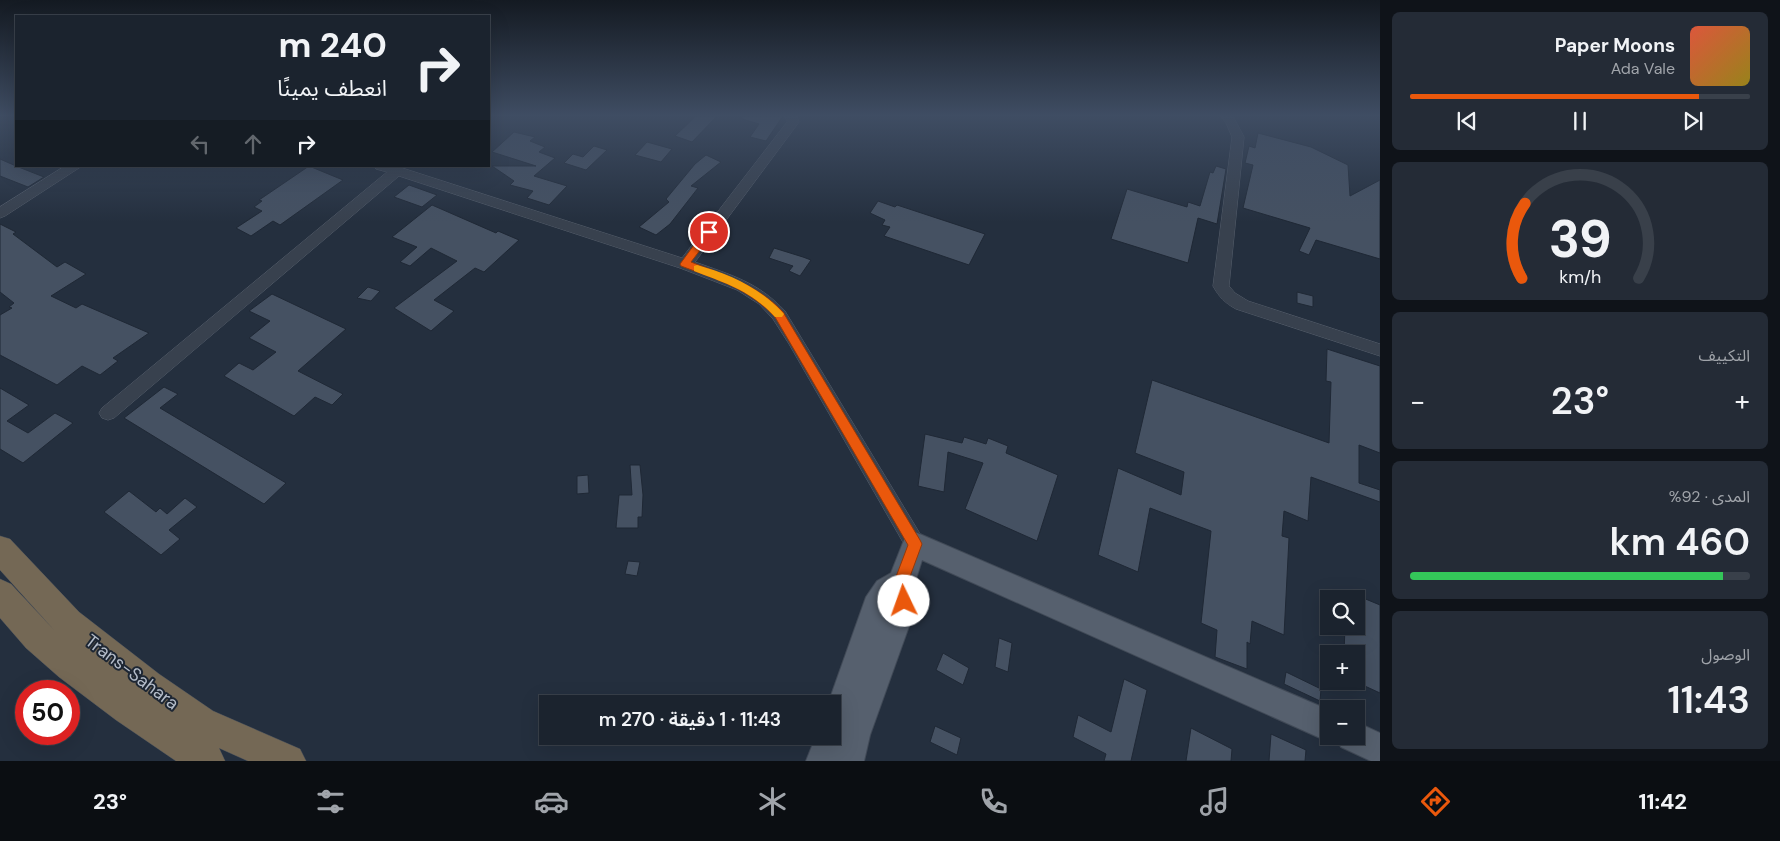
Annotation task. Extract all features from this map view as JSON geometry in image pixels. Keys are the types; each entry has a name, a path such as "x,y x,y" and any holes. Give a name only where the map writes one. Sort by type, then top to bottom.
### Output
{"highway":[{"name":"Trans-Sahara","path":"0,549 68,623 147,686 200,723 288,761"},
{"name":"Trans-Sahara","path":"0,594 24,623 51,649 132,710 207,761"}],"main road":[{"path":"848,761 855,735 904,601 901,582 915,544 1320,722"},
{"path":"841,709 876,606 887,590 901,582"},
{"path":"1365,742 1380,749"},
{"path":"822,761 828,745"}],"lane":[{"path":"685,264 770,152"},
{"path":"1236,152 1221,286 1223,291 1232,300 1242,305 1380,350"},
{"path":"0,213 73,167"},
{"path":"383,167 685,264 743,286 765,300 779,315 915,544"},
{"path":"108,413 396,172"}],"building":[{"path":"492,152 540,152 555,158 534,176 567,186 549,205 527,198 533,191 510,185 514,181 492,166 536,166"},
{"path":"588,152 605,152 586,170 564,163 573,154 583,157"},
{"path":"638,152 670,152 661,162 635,155"},
{"path":"1248,152 1320,152 1348,165 1350,196 1380,180 1380,259 1316,240 1309,255 1299,251 1310,228 1243,208 1253,165 1245,163"},
{"path":"706,155 721,162 691,186 698,188 670,224 656,235 639,227 669,202 666,199 695,164"},
{"path":"0,159 15,167 44,177 28,187 0,176"},
{"path":"1216,166 1226,169 1217,224 1198,218 1188,263 1111,239 1127,189 1187,207 1188,202 1200,206 1210,172 1213,173"},
{"path":"308,167 343,180 280,225 273,221 251,236 236,228 262,211 254,207 262,201 259,200"},
{"path":"409,185 437,195 422,207 394,197"},
{"path":"878,201 895,207 897,205 985,234 969,265 884,236 890,227 882,225 885,220 870,213"},
{"path":"432,205 496,233 498,231 519,240 484,272 475,268 434,300 454,311 431,331 394,308 457,261 431,248 410,266 400,262 417,247 392,237"},
{"path":"0,224 16,232 13,234 57,267 65,262 86,274 51,296 76,308 82,304 149,333 113,358 118,361 100,375 82,366 57,385 0,355 0,315 12,308 9,307 14,303 0,292"},
{"path":"774,248 811,260 800,276 789,271 793,266 769,258"},
{"path":"368,287 380,291 371,301 357,298"},
{"path":"1297,292 1313,296 1313,307 1297,303"},
{"path":"272,294 346,329 298,371 343,394 332,405 315,397 294,416 224,376 239,363 253,370 276,352 249,338 270,321 249,311"},
{"path":"1327,349 1380,366 1380,453 1359,445 1359,483 1380,490 1380,502 1311,477 1308,521 1284,511 1282,536 1289,538 1284,635 1252,621 1250,644 1247,642 1247,669 1215,657 1217,630 1201,623 1211,531 1150,508 1138,572 1098,555 1118,468 1181,495 1184,472 1135,453 1152,380 1329,443 1331,382 1326,381"},
{"path":"164,387 178,394 160,408 286,483 264,504 124,418"},
{"path":"0,388 29,405 7,421 28,433 55,413 73,423 23,463 0,449"},
{"path":"925,434 962,443 964,437 986,444 988,438 1008,446 1006,453 1058,475 1037,541 965,509 983,463 948,452 944,492 918,486"},
{"path":"630,465 640,465 643,495 642,517 638,517 638,528 616,528 619,495 632,495"},
{"path":"588,475 589,493 577,494 577,476"},
{"path":"129,491 156,512 160,508 167,514 185,498 197,507 169,530 180,539 161,555 104,512"},
{"path":"628,561 640,562 637,576 625,574"},
{"path":"1365,599 1380,605 1380,693 1365,686 1365,645 1344,645 1345,635 1365,635"},
{"path":"999,638 1012,643 1008,672 995,667"},
{"path":"943,653 969,668 963,685 936,670"},
{"path":"1286,672 1320,689 1320,701 1284,684"},
{"path":"1124,679 1147,690 1131,761 1104,761 1106,754 1073,737 1078,715 1111,732"},
{"path":"935,726 961,738 957,755 930,742"},
{"path":"1191,728 1232,749 1231,761 1186,761"},
{"path":"1271,734 1306,750 1305,761 1269,761"}],"slow traffic":[{"path":"697,268 743,286 765,300 779,314"}],"route":[{"path":"709,232 685,264 743,286 765,300 779,315 915,544 901,582 904,601"}]}
